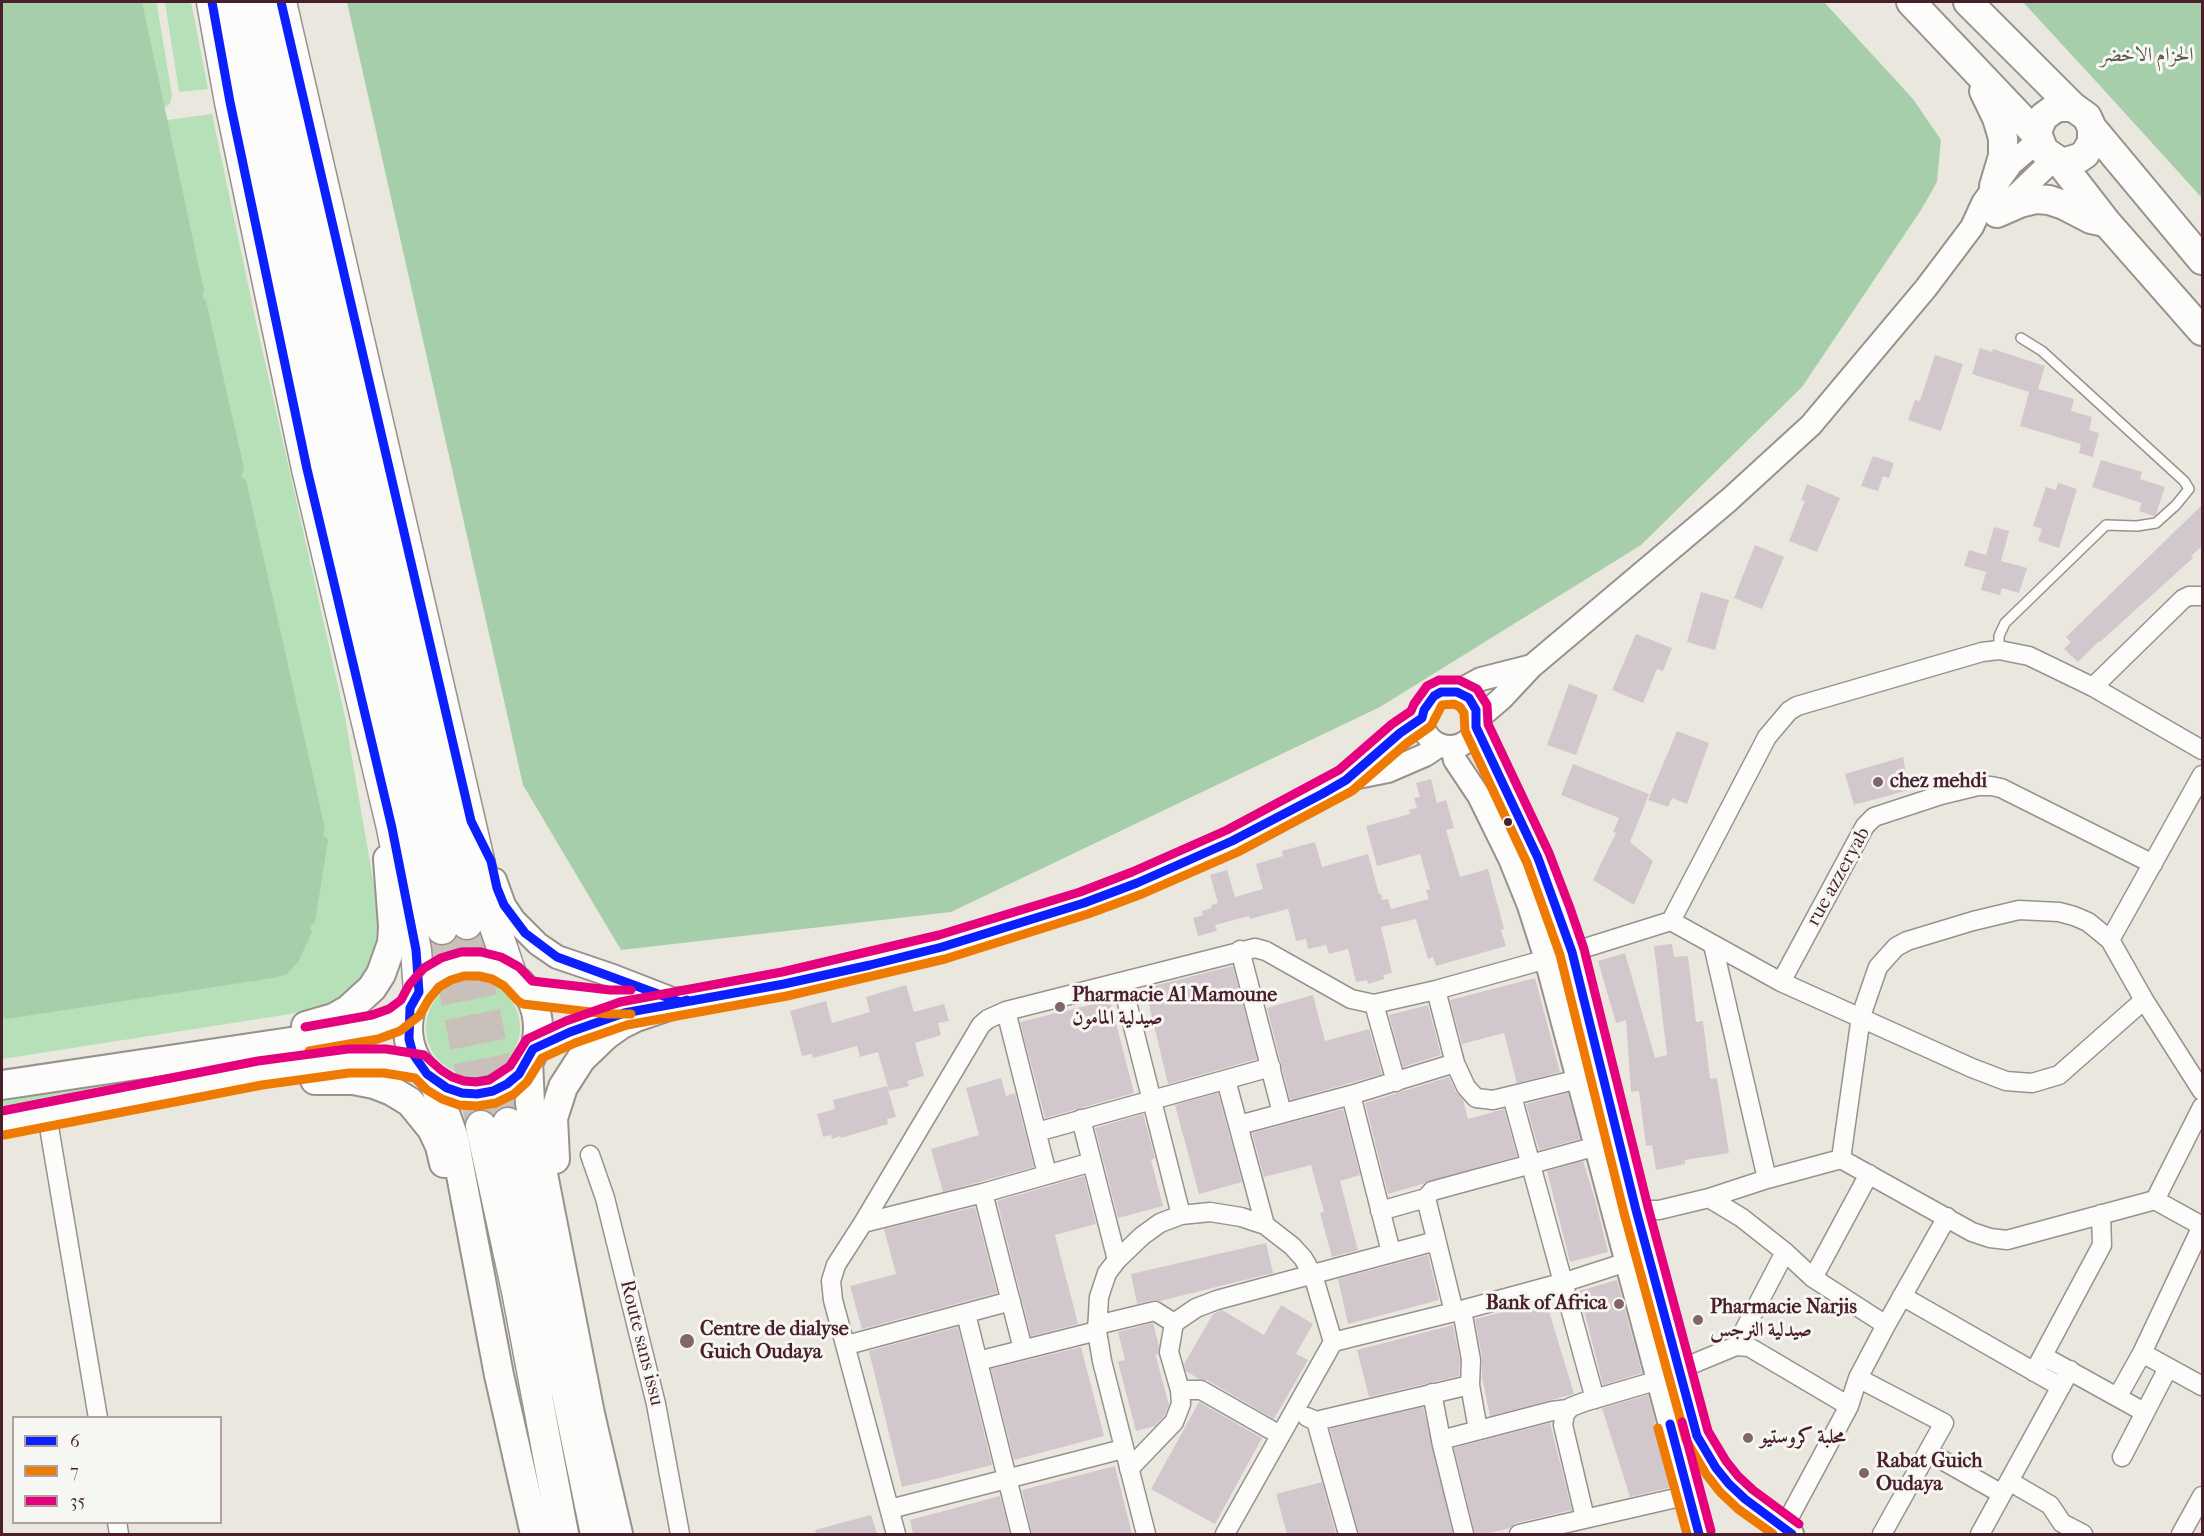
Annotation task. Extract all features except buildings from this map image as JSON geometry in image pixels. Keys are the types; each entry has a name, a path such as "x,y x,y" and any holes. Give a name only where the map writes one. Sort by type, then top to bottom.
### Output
{"highway":[{"path":"212,2 230,102 304,458 392,828 416,950 415,1000"},
{"path":"232,2 334,464 454,926 278,94 261,2"},
{"path":"281,2 498,940 519,984"},
{"path":"563,1534 517,1291 494,1124 528,1233 567,1393 596,1534"}],"main road":[{"path":"1911,2 1983,77 2047,149 2107,223 2202,331"},
{"path":"1968,2 2073,107 2087,117 2092,128 2202,260"},
{"path":"1983,77 1984,92 1997,118 2003,138 1996,199 2020,203 2036,199 2049,200 2091,219 2107,223"},
{"path":"2047,149 2040,123 2048,113 2060,107 2073,107"},
{"path":"2047,149 2073,160 2085,154 2092,142 2092,128"},
{"path":"259,1060 271,1036 281,1031 318,1024 348,1010 372,988 381,974 392,943 393,926 387,866 392,828"},
{"path":"2,1123 47,1115 259,1060 324,1037 375,1027 395,1020 415,1000 431,978 446,969 462,964 480,964 497,968 519,984 536,1014 537,1026 531,1055 530,1103 590,1414 618,1534"},
{"path":"415,1000 408,1023 409,1039 414,1054 427,1073 454,1138 499,1375 535,1534"},
{"path":"548,1199 555,1164 553,1118 562,1087 580,1059 620,1025 680,1002"},
{"path":"2,1084 259,1060 348,1060 384,1061 427,1073 447,1088 462,1093 485,1092 507,1084 519,1074 531,1055"},
{"path":"259,1060 271,1077 297,1080 353,1080 392,1091 410,1102 432,1129 440,1146 452,1192 467,1209"}],"street":[{"path":"1346,780 1388,771 1446,746 1464,743 1477,722 1532,666 1712,514 1804,432 1879,346 1972,226 1980,210 1996,199 2011,164 2047,149"},
{"path":"2093,687 2182,599 2189,596 2202,596"},
{"path":"896,1534 847,1345 833,1300 831,1281 836,1265 981,1025 988,1019 1006,1011 1122,983 1240,950 1256,948 1266,951 1351,999 1374,1004 1436,990 1572,952 1671,921 1767,737 1789,711 1797,706 1982,652 1999,650 2029,656 2093,687 2202,750"},
{"path":"1457,692 1481,678 1532,666"},
{"path":"1699,1534 1689,1495 1668,1375 1625,1212 1572,952 1560,912 1539,858 1490,755 1477,722 1476,710 1469,698 1457,692 1441,692 1434,696 1424,710 1422,718 1428,736 1446,746 1479,796 1510,859 1529,906 1546,959 1597,1146 1625,1212 1627,1262 1668,1375 1697,1436 1716,1468 1745,1498 1788,1531 1849,1406 1858,1378 1947,1217"},
{"path":"1490,755 1488,738 1490,725 1501,699"},
{"path":"531,1055 570,1032 624,1012 784,984 870,966 942,947 1084,903 1137,883 1232,841 1346,780 1400,733 1422,718"},
{"path":"2110,940 2202,775"},
{"name":"rue azzeryab","path":"1781,982 1865,826 1874,817 1931,798 1977,786 2001,788 2153,864"},
{"path":"471,821 491,861 497,888 504,905 514,921 538,944 557,957 680,1002"},
{"path":"1841,1159 1861,1016 1878,967 1896,947 1973,921 2019,910 2074,915 2088,922 2110,940 2144,1000 2202,1091"},
{"path":"1671,921 1781,982 2006,1081 2032,1083 2059,1075 2144,1000"},
{"path":"1713,945 1767,1179"},
{"path":"1240,950 1282,1113"},
{"path":"1122,983 1181,1215"},
{"path":"519,984 609,1002 680,1002"},
{"path":"1436,990 1455,1064 1466,1088 1476,1098 1492,1100 1579,1079"},
{"path":"1374,1004 1396,1082"},
{"path":"1006,1011 1047,1174"},
{"path":"1239,1125 1455,1064"},
{"path":"1037,1132 1271,1067"},
{"path":"1226,1080 1265,1225"},
{"path":"1351,1095 1391,1252"},
{"path":"1512,1095 1595,1399"},
{"path":"2155,1200 2202,1107"},
{"path":"47,1115 98,1416"},
{"path":"1081,1119 1117,1260"},
{"path":"1380,1211 1426,1198 1432,1191 1597,1146"},
{"name":"Route sans issu","path":"590,1155 605,1198 656,1404 680,1534"},
{"path":"1625,1212 1659,1210 1709,1198 1841,1159 1972,1232 1990,1238 2007,1240 2155,1200 2202,1226 2142,1353 2118,1396"},
{"path":"863,1223 983,1193 1092,1162"},
{"path":"1814,1278 1869,1174"},
{"path":"983,1193 1023,1349"},
{"path":"1426,1198 1436,1241 1472,1360 1470,1385 1478,1430"},
{"path":"1709,1198 1742,1218 1814,1278 1886,1325"},
{"path":"1146,1534 1102,1361 1097,1328 1099,1297 1107,1273 1117,1260 1142,1236 1160,1223 1181,1215 1210,1212 1241,1217 1265,1225 1292,1245 1313,1275 1333,1342"},
{"path":"2034,1372 2102,1245 2102,1214"},
{"path":"1129,1469 1174,1422 1181,1404 1180,1390 1169,1352 1174,1323 1196,1308 1217,1300 1436,1241"},
{"path":"1736,1346 1785,1252"},
{"path":"1225,1534 1333,1342 1458,1311 1627,1262"},
{"path":"1902,1296 2061,1387"},
{"path":"847,1345 1011,1302"},
{"path":"978,1361 1155,1311 1174,1323"},
{"path":"966,1314 1021,1534"},
{"path":"1442,1440 1552,1411 1568,1409 1668,1375 1736,1346 1755,1349 1849,1406"},
{"path":"2142,1353 2202,1386"},
{"path":"2043,1356 2144,1412"},
{"path":"2122,1457 2168,1368"},
{"path":"1980,1534 2070,1370"},
{"path":"1858,1378 1944,1423 1881,1534"},
{"path":"1294,1409 1316,1421 1470,1385"},
{"path":"1180,1390 1201,1390 1280,1435"},
{"path":"1432,1393 1464,1534"},
{"path":"1568,1409 1563,1425 1585,1518"},
{"path":"1316,1421 1348,1534"},
{"path":"890,1509 1124,1449"},
{"path":"1928,1452 2006,1488 2050,1505 2062,1523 2083,1534"},
{"path":"1519,1534 1689,1495"},
{"path":"2181,1534 2202,1496"}],"lane":[{"path":"1999,650 1999,636 2005,623 2106,525 2137,526 2156,523 2176,505 2189,489 2184,481 2042,351 2021,338"}],"green space":[{"path":"2,2 142,2 204,291 202,297 206,301 244,468 241,476 246,480 325,829 323,835 328,840 315,922 310,926 312,932 298,962 287,974 6,1019 2,1017"},
{"path":"139,2 156,2 172,95 170,104 148,118"},
{"path":"165,2 191,2 208,89 179,92"},
{"path":"347,2 1824,2 1913,99 1941,140 1937,182 1921,210 1802,387 1641,545 1380,707 951,912 621,950 523,785"},
{"name":"الحزام الاخضر","path":"2023,2 2202,2 2202,198 2103,89"},
{"path":"212,114 256,322 345,717 378,909 376,943 369,965 355,984 337,1000 325,1006 290,1014 2,1059 2,1013 262,804 183,222 167,120"},
{"path":"473,981 491,984 507,994 517,1010 520,1028 517,1046 507,1062 491,1072 473,1075 455,1072 439,1062 429,1046 426,1028 429,1010 439,994 455,984"},
{"path":"364,1040 365,1045 2,1106 2,1101"}],"tunnel":[{"path":"467,924 508,1123"},
{"path":"442,929 481,1126"}],"transit line":[{"name":"6","path":"212,2 230,102 307,469 392,828 416,950 419,992 410,1008 409,1039 413,1054 427,1074 447,1088 462,1093 477,1094 493,1091 507,1084 519,1074 533,1049 570,1032 624,1013 784,984 870,965 942,947 1084,903 1137,883 1232,841 1322,794 1346,780 1400,733 1422,718 1424,710 1434,696 1441,692 1457,692 1469,698 1476,710 1476,727 1538,858 1572,952 1636,1210 1697,1436 1716,1468 1729,1484 1745,1499 1792,1534"},
{"name":"6","path":"281,2 471,821 491,861 497,888 504,905 525,933 557,957 680,1002 687,1000"},
{"name":"35","path":"2,1111 258,1061 348,1049 386,1049 424,1055 452,1077 476,1082 489,1080 510,1066 527,1039 566,1021 620,1002 782,972 939,935 1080,892 1132,872 1227,830 1339,770 1392,724 1411,711 1427,686 1439,680 1459,680 1477,689 1487,705 1488,724 1549,853 1584,949 1648,1207 1708,1431 1738,1476 1799,1524"},
{"name":"7","path":"4,1135 262,1085 349,1073 384,1073 415,1078 427,1090 459,1105 477,1106 496,1103 514,1094 527,1082 542,1058 575,1043 627,1025 787,996 945,959 1088,914 1142,894 1238,852 1352,791 1407,743 1431,726 1442,705 1454,704 1464,713 1465,731 1527,863 1560,955 1624,1213 1686,1440 1706,1474 1720,1492 1738,1509 1773,1534"},
{"name":"35","path":"305,1027 372,1015 389,1009 401,1000 409,985 424,968 441,958 461,952 481,952 501,957 519,967 532,981 610,990 631,990"},
{"name":"7","path":"309,1051 378,1039 400,1031 419,1016 439,987 464,976 492,979 504,986 523,1004 608,1014 631,1014"},
{"name":"35","path":"1682,1422 1711,1531"},
{"name":"6","path":"1670,1424 1699,1534"},
{"name":"7","path":"1658,1428 1687,1534"}],"place":[{"name":"chez mehdi","path":"1878,782"},
{"name":"Pharmacie Al Mamoune صيدلية المامون","path":"1060,1007"},
{"name":"Bank of Africa","path":"1619,1304"},
{"name":"Pharmacie Narjis صيدلية النرجس","path":"1698,1320"},
{"name":"Centre de dialyse Guich Oudaya","path":"687,1341"},
{"name":"محلبة كروستيو","path":"1748,1438"},
{"name":"Rabat Guich Oudaya","path":"1864,1473"}]}
